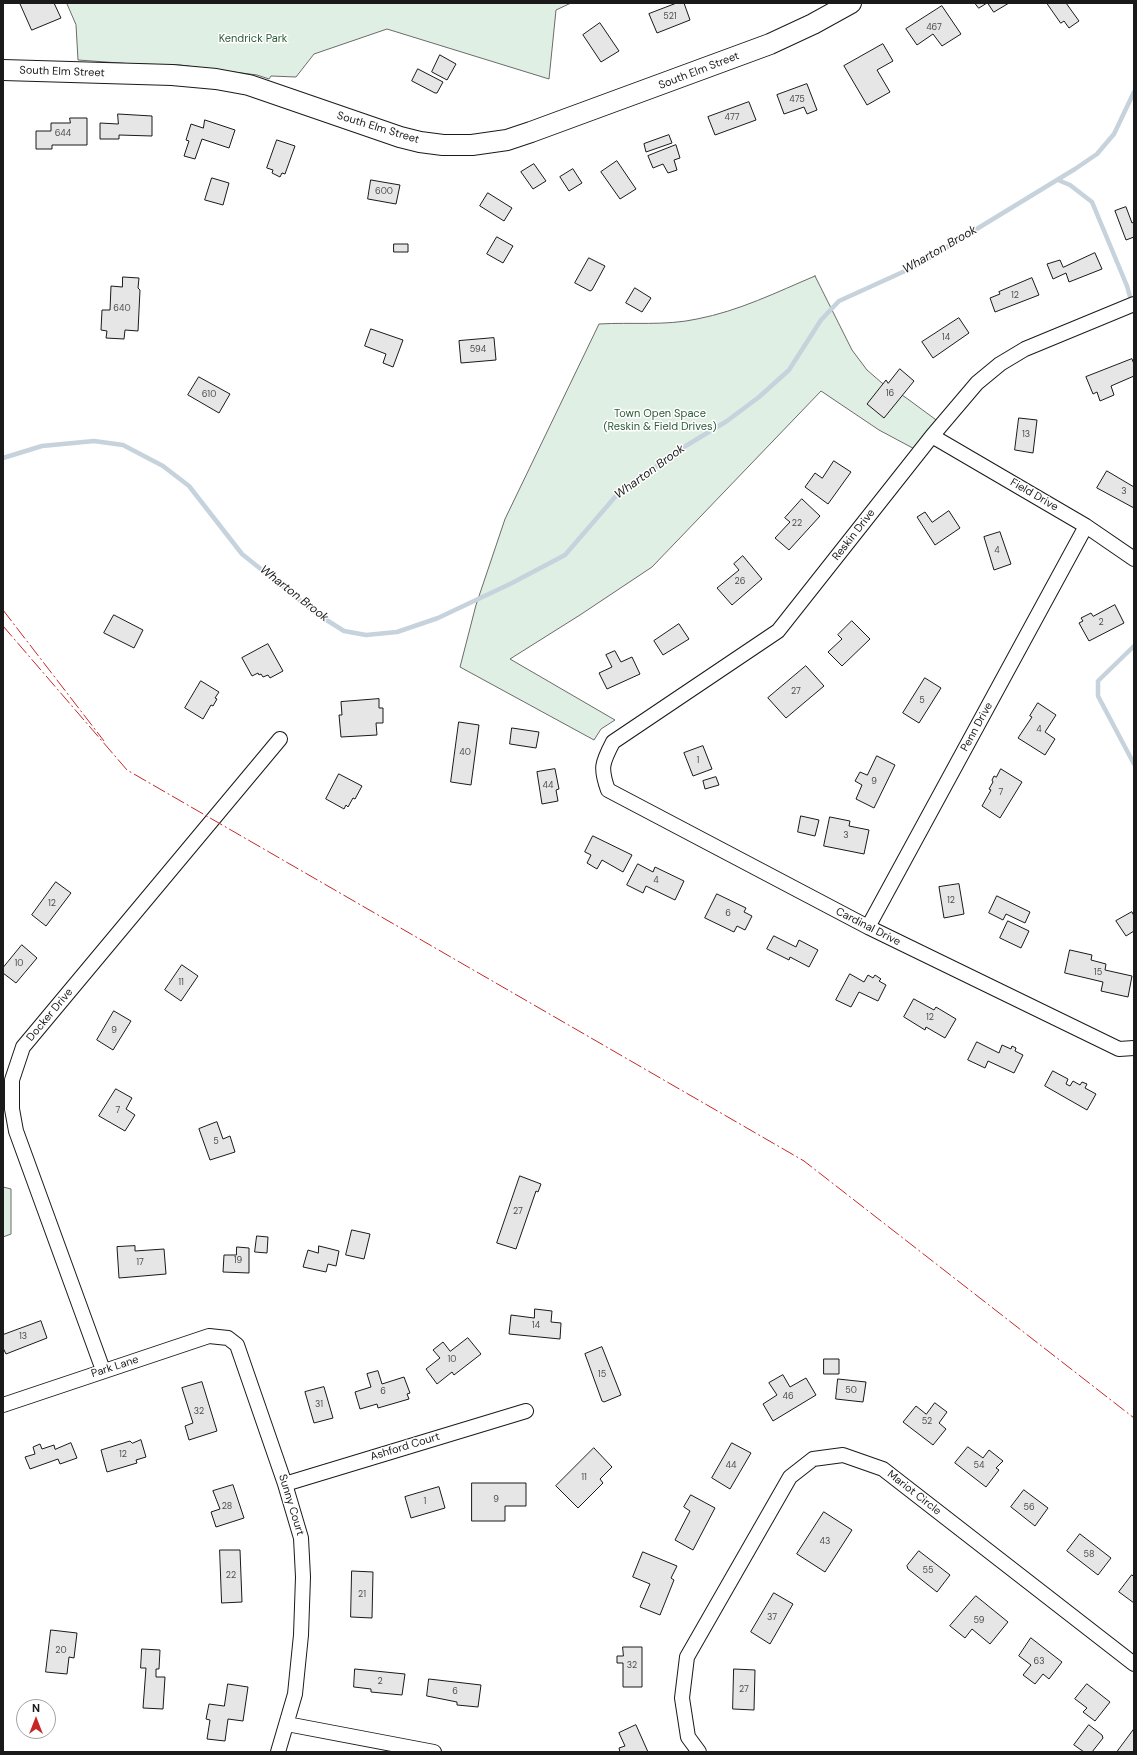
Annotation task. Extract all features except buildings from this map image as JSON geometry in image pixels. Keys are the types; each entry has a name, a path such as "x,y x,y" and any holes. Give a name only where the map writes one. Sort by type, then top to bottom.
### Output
{"main road":[{"name":"South Elm Street","path":"3,70 172,75 216,79 248,85 400,137 420,142 443,145 472,145 507,140 672,81 770,44 813,24 851,3"}],"street":[{"name":"Reskin Drive","path":"608,790 603,776 604,760 613,742 778,630 932,436 977,383 1000,364 1025,349 1130,306"},
{"name":"Field Drive","path":"932,436 1086,526 1134,559"},
{"name":"Penn Drive","path":"868,927 1086,526"},
{"name":"Docker Drive","path":"103,1370 16,1131 12,1109 12,1080 23,1047 280,739"},
{"name":"Cardinal Drive","path":"608,790 868,927 1119,1049 1134,1048"},
{"name":"Park Lane","path":"3,1405 103,1370 209,1336 228,1338"},
{"name":"Sunny Court","path":"228,1338 237,1345 285,1484 301,1538 303,1577 301,1634 295,1694 278,1752"},
{"name":"Ashford Court","path":"285,1484 526,1411"},
{"name":"Mariot Circle","path":"699,1752 688,1737 682,1698 687,1657 790,1477 813,1459 843,1455 883,1469 1134,1664"},
{"path":"287,1724 434,1752"}],"green space":[{"name":"Kendrick Park","path":"67,3 571,3 556,10 549,79 387,29 314,54 296,77 271,76 269,79 257,75 180,65 134,64 78,60 76,25"},
{"name":"Town Open Space (Reskin & Field Drives)","path":"815,276 852,350 867,370 882,383 905,397 939,422 922,453 879,430 821,391 652,567 510,659 615,720 601,729 594,740 460,667 476,605 505,519 599,324 661,323 685,321 713,316 772,295"},
{"path":"3,1187 11,1189 11,1234 3,1237"}],"waterway":[{"name":"Wharton Brook","path":"3,458 42,446 94,441 123,445 163,466 189,486 242,554 317,614 344,631 366,635 397,632 438,618 512,583 565,555 615,497 674,453 727,421 759,397 789,370 821,320 839,301 916,266 1097,154 1114,134 1134,92"},
{"path":"1058,180 1070,185 1092,202 1127,286 1132,304"},
{"path":"1134,646 1098,681 1098,696 1134,764"}],"power":[{"path":"3,610 104,741"},
{"path":"3,626 127,770 804,1161 1134,1418"}]}
